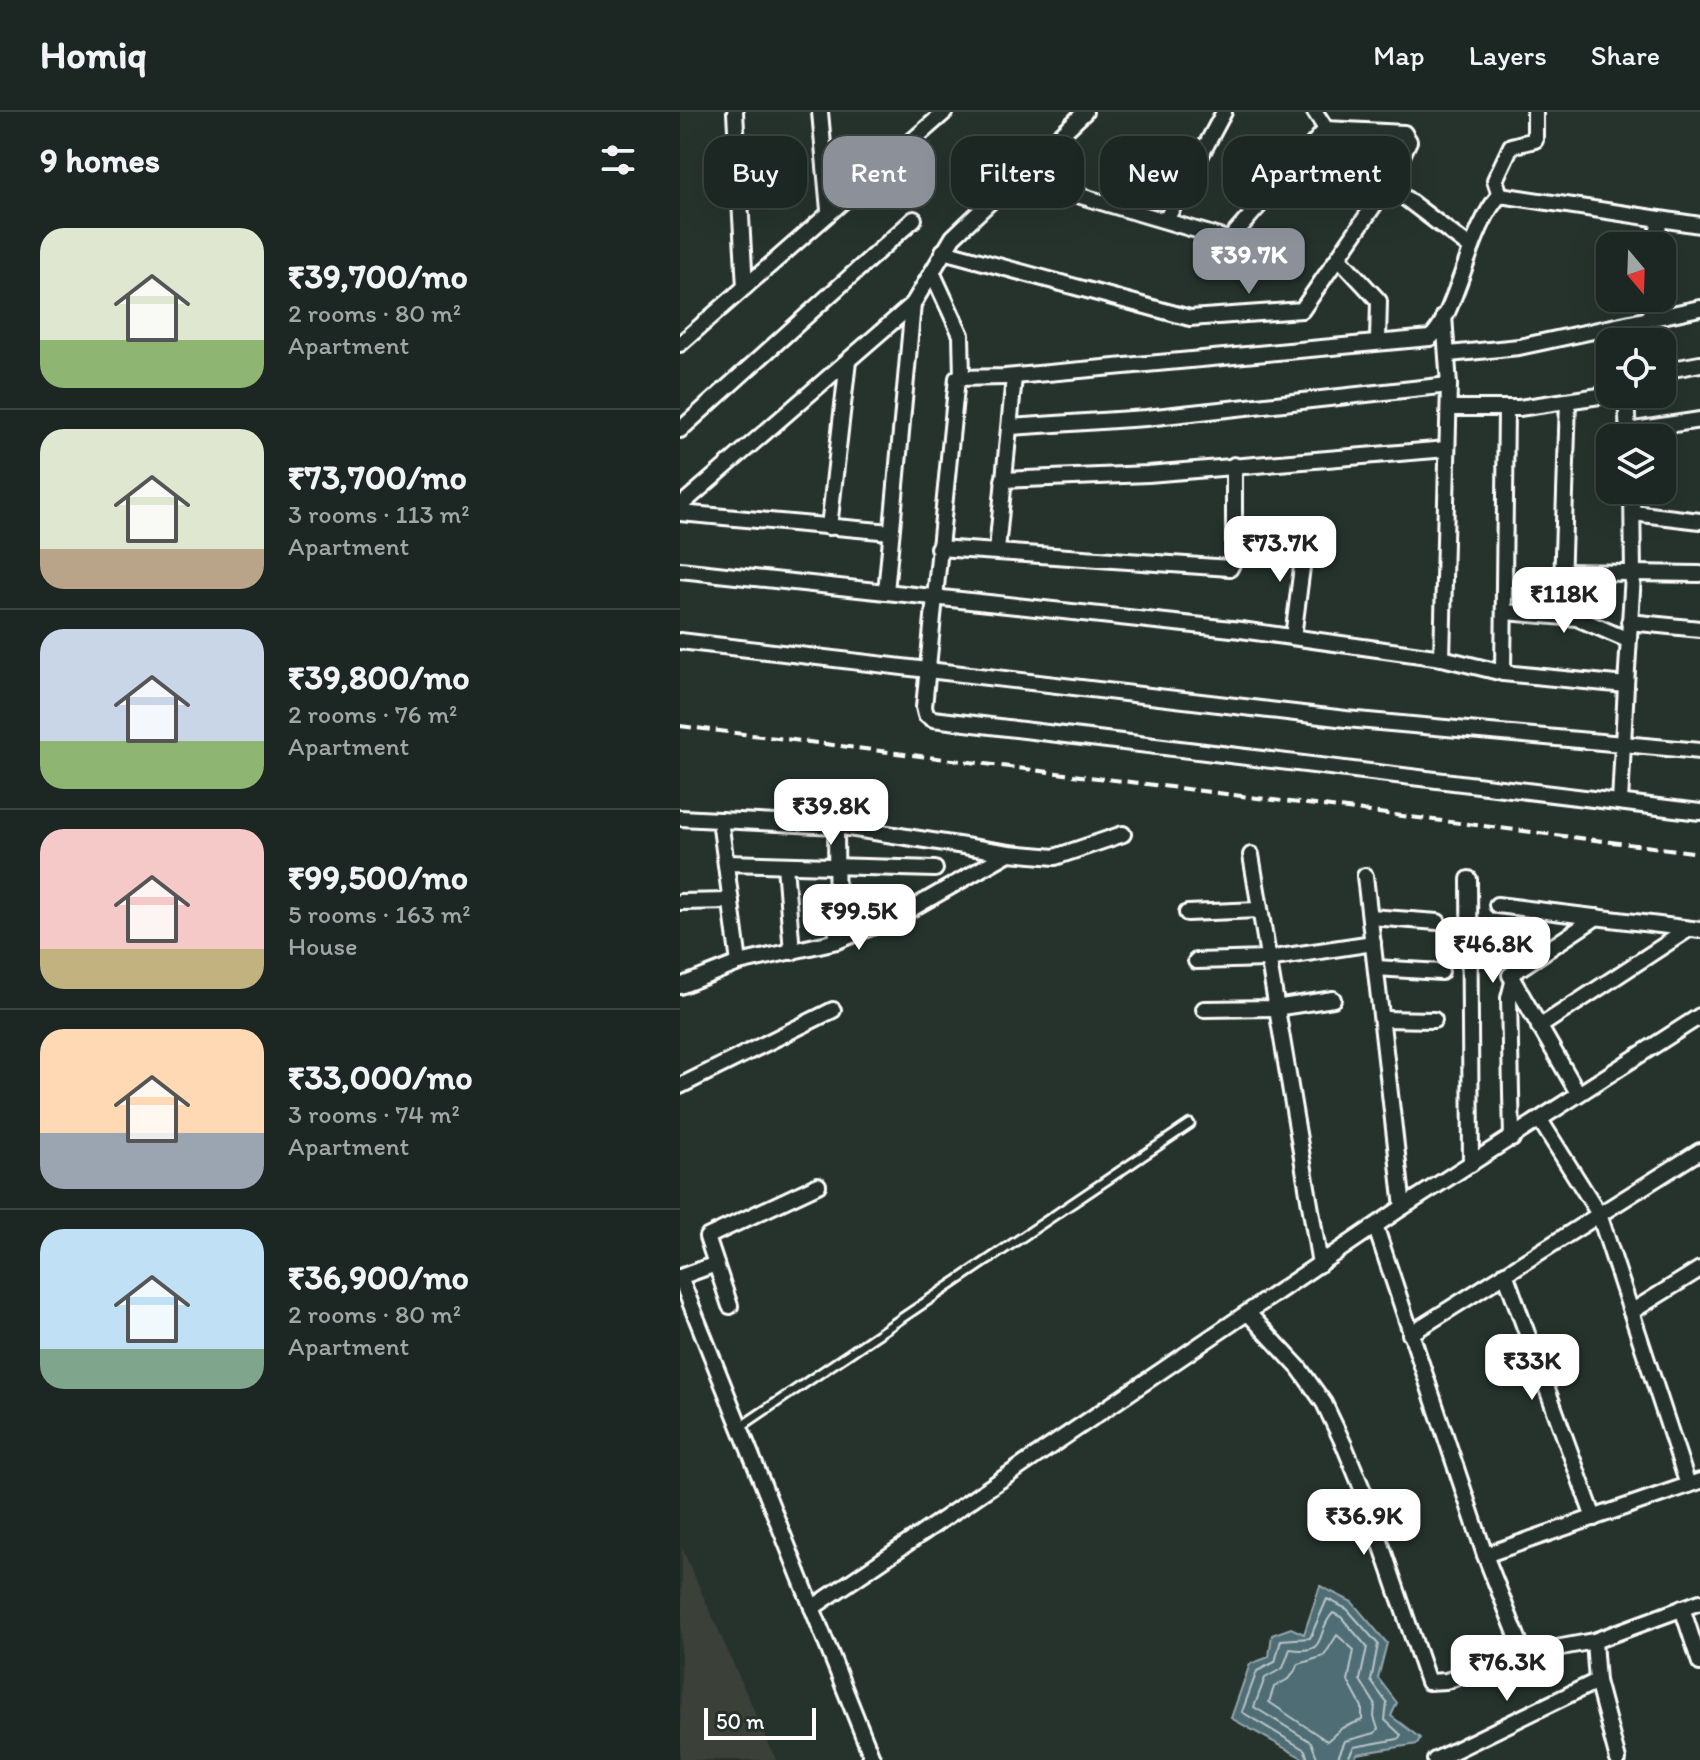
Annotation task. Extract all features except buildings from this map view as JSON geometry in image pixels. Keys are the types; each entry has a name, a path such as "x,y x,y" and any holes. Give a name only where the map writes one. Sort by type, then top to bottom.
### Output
{"street":[{"path":"735,112 745,287"},
{"path":"820,112 829,210"},
{"path":"680,344 829,210 945,112"},
{"path":"1060,136 1085,112"},
{"path":"1166,220 1224,112"},
{"path":"1315,112 1326,129"},
{"path":"1535,112 1535,140 1511,146 1496,176 1500,195 1471,248 1444,316 1430,338 1378,340 1014,377 962,377 955,382 925,669 924,707 933,719 1700,812"},
{"path":"1230,239 1326,129"},
{"path":"1326,129 1408,136"},
{"path":"1500,195 1700,225"},
{"path":"1084,196 1278,254"},
{"path":"1410,202 1471,248"},
{"path":"680,506 913,304 953,237 983,208"},
{"path":"943,251 1190,318 1302,310 1373,208"},
{"path":"680,430 914,219"},
{"path":"1658,232 1660,219"},
{"path":"1339,258 1379,301 1378,340"},
{"path":"932,272 961,335 962,377"},
{"path":"886,592 913,304"},
{"path":"1449,354 1519,347 1700,308"},
{"path":"1651,312 1651,318"},
{"path":"1442,658 1449,408 1449,354 1444,316"},
{"path":"829,527 848,361"},
{"path":"1676,368 1700,364"},
{"path":"997,550 1014,377"},
{"path":"1010,427 1138,419 1449,385"},
{"path":"1449,408 1506,409 1596,397"},
{"path":"1561,616 1568,401"},
{"path":"1503,673 1506,409"},
{"path":"1676,425 1700,420"},
{"path":"1003,480 1148,474 1447,449"},
{"path":"938,548 1230,568 1234,560 1234,465"},
{"path":"1620,802 1633,575 1633,504"},
{"path":"680,513 891,532"},
{"path":"1633,513 1700,521"},
{"path":"1293,637 1306,536"},
{"path":"680,570 1293,637 1442,658 1503,673 1626,685"},
{"path":"1562,572 1700,574"},
{"path":"1505,612 1561,616 1604,627 1628,640"},
{"path":"1629,622 1700,629"},
{"path":"680,641 1346,719 1700,751"},
{"path":"680,818 836,826 1009,853 1065,856 1123,834"},
{"path":"720,820 739,963"},
{"path":"836,826 837,941"},
{"path":"680,986 739,963 837,941 905,913 1009,853"},
{"path":"1251,855 1320,1264"},
{"path":"726,863 935,869"},
{"path":"785,865 792,952"},
{"path":"1365,876 1403,1207"},
{"path":"1469,879 1471,1164"},
{"path":"680,902 731,901"},
{"path":"1497,905 1694,930"},
{"path":"1187,913 1258,910"},
{"path":"1370,917 1438,922"},
{"path":"1578,1093 1510,972 1597,917"},
{"path":"1539,1027 1694,930"},
{"path":"1196,961 1267,959 1373,943"},
{"path":"1376,968 1441,972"},
{"path":"1512,1139 1509,998 1513,982"},
{"path":"1204,1009 1275,1008 1333,999"},
{"path":"680,1086 833,1010"},
{"path":"812,1608 1403,1207 1700,1016"},
{"path":"1382,1019 1434,1020"},
{"path":"1485,1555 1694,1483 1631,1312 1599,1214 1540,1120"},
{"path":"1410,1334 1700,1151"},
{"path":"730,1306 709,1234 818,1185"},
{"path":"1376,1228 1485,1555 1524,1654"},
{"path":"716,1264 680,1277 873,1760"},
{"path":"1631,1312 1700,1269"},
{"path":"1505,1273 1594,1518"},
{"path":"1248,1313 1299,1368 1337,1431 1363,1491 1428,1682 1446,1681 1524,1654 1594,1641 1700,1602"},
{"path":"1682,1608 1700,1663"},
{"path":"1594,1641 1597,1681 1618,1760"},
{"path":"1435,1760 1597,1681"}],"lane":[{"path":"738,1428 1190,1124"}],"shaded area":[{"path":"682,1548 776,1760 680,1760"}],"water":[{"path":"1320,1586 1352,1602 1387,1643 1378,1678 1397,1703 1391,1716 1420,1738 1417,1744 1357,1754 1354,1760 1306,1760 1231,1718 1250,1664 1269,1657 1272,1635 1291,1628 1304,1634"}],"railway":[{"path":"680,726 1700,853"}]}
